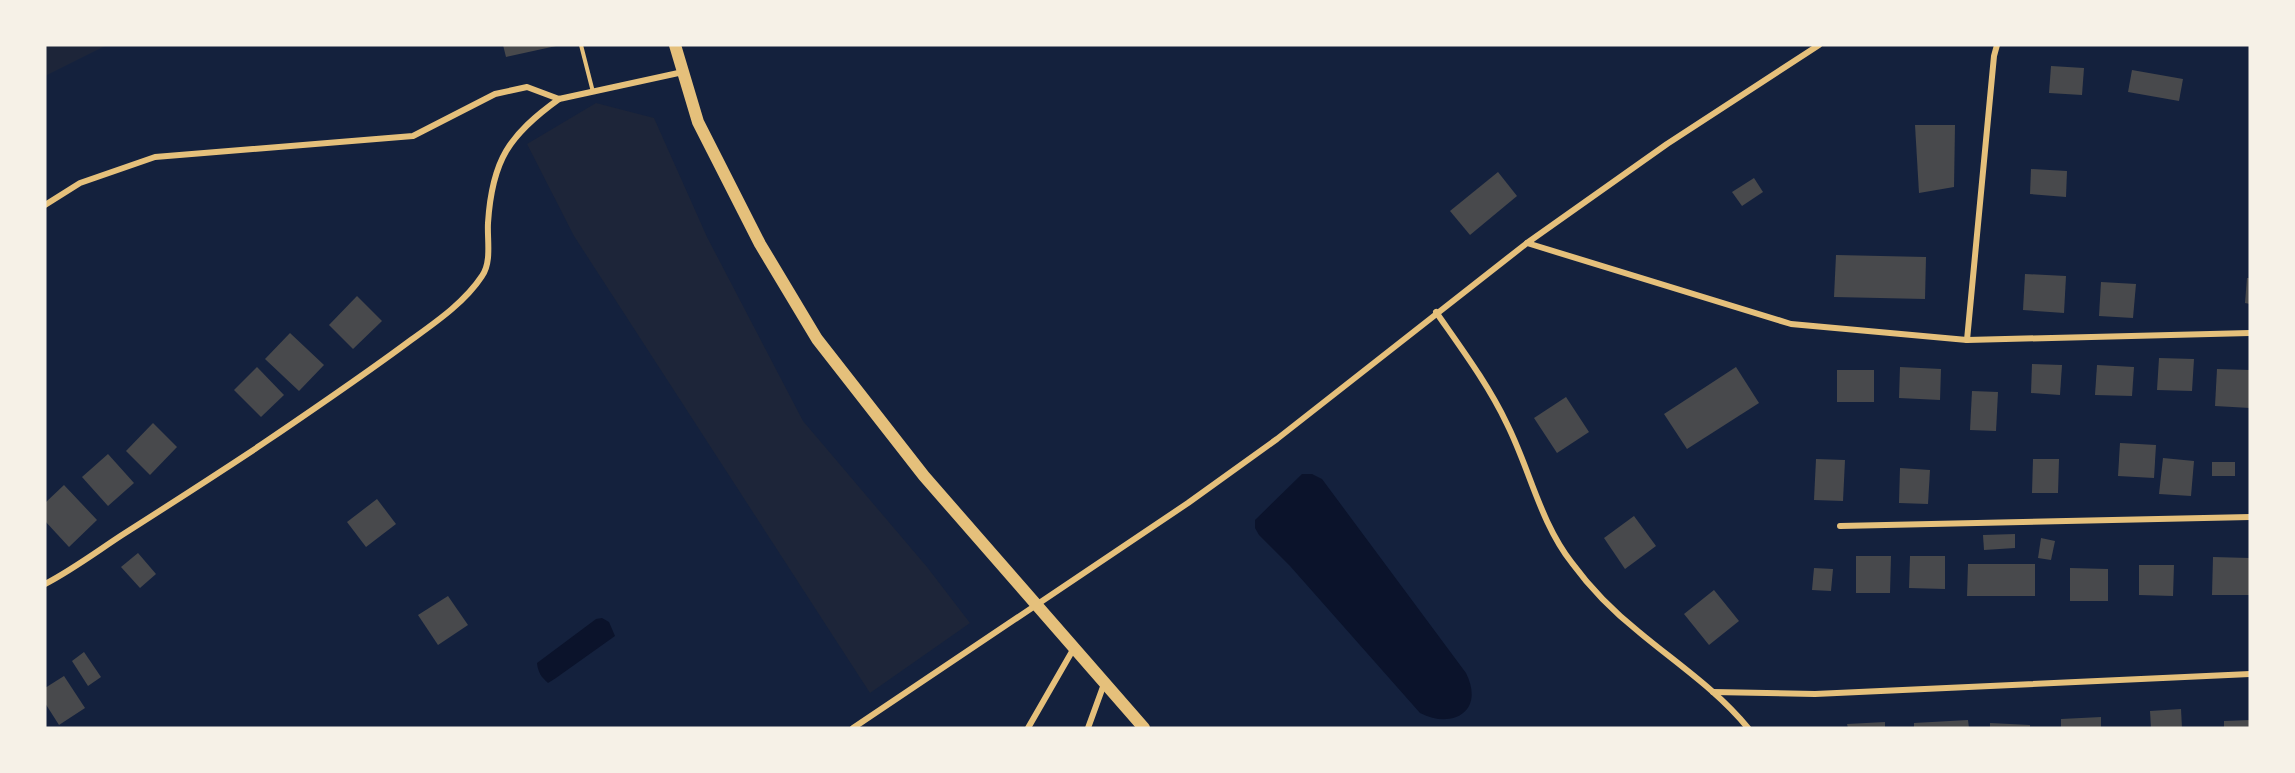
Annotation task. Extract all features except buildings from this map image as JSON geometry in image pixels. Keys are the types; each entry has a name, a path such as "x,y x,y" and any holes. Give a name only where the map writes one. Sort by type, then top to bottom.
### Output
{"main road":[{"path":"675,45 698,122 760,244 818,339 924,476 1144,728"}],"street":[{"path":"853,728 1188,503 1276,439 1527,243 1667,144 1819,45"},
{"path":"1967,340 1994,56 1997,45"},
{"path":"45,584 355,382 468,294 484,274 493,186 502,158 515,136 535,116 558,99 683,72"},
{"path":"45,205 80,183 155,157 413,136 495,94 527,87 558,99"},
{"path":"1527,243 1791,324 1967,340 2250,333"},
{"path":"1436,312 1473,366 1507,423 1545,518 1557,542 1572,563 1606,603 1638,632 1713,692 1748,728"},
{"path":"1840,526 2250,517"},
{"path":"1028,728 1074,648"},
{"path":"1713,692 1815,694 2250,674"},
{"path":"1088,728 1105,683"}],"lane":[{"path":"581,45 593,92"}],"shaded area":[{"path":"45,45 107,45 45,76"},
{"path":"596,103 654,118 707,237 803,421 927,567 970,623 870,693 574,236 527,144"},
{"path":"1302,474 1312,474 1322,479 1466,673 1471,686 1471,698 1463,714 1444,719 1432,718 1420,713 1290,566 1259,535 1255,528 1255,520"},
{"path":"602,618 609,622 615,636 548,683 543,679 537,663 596,619"}]}
